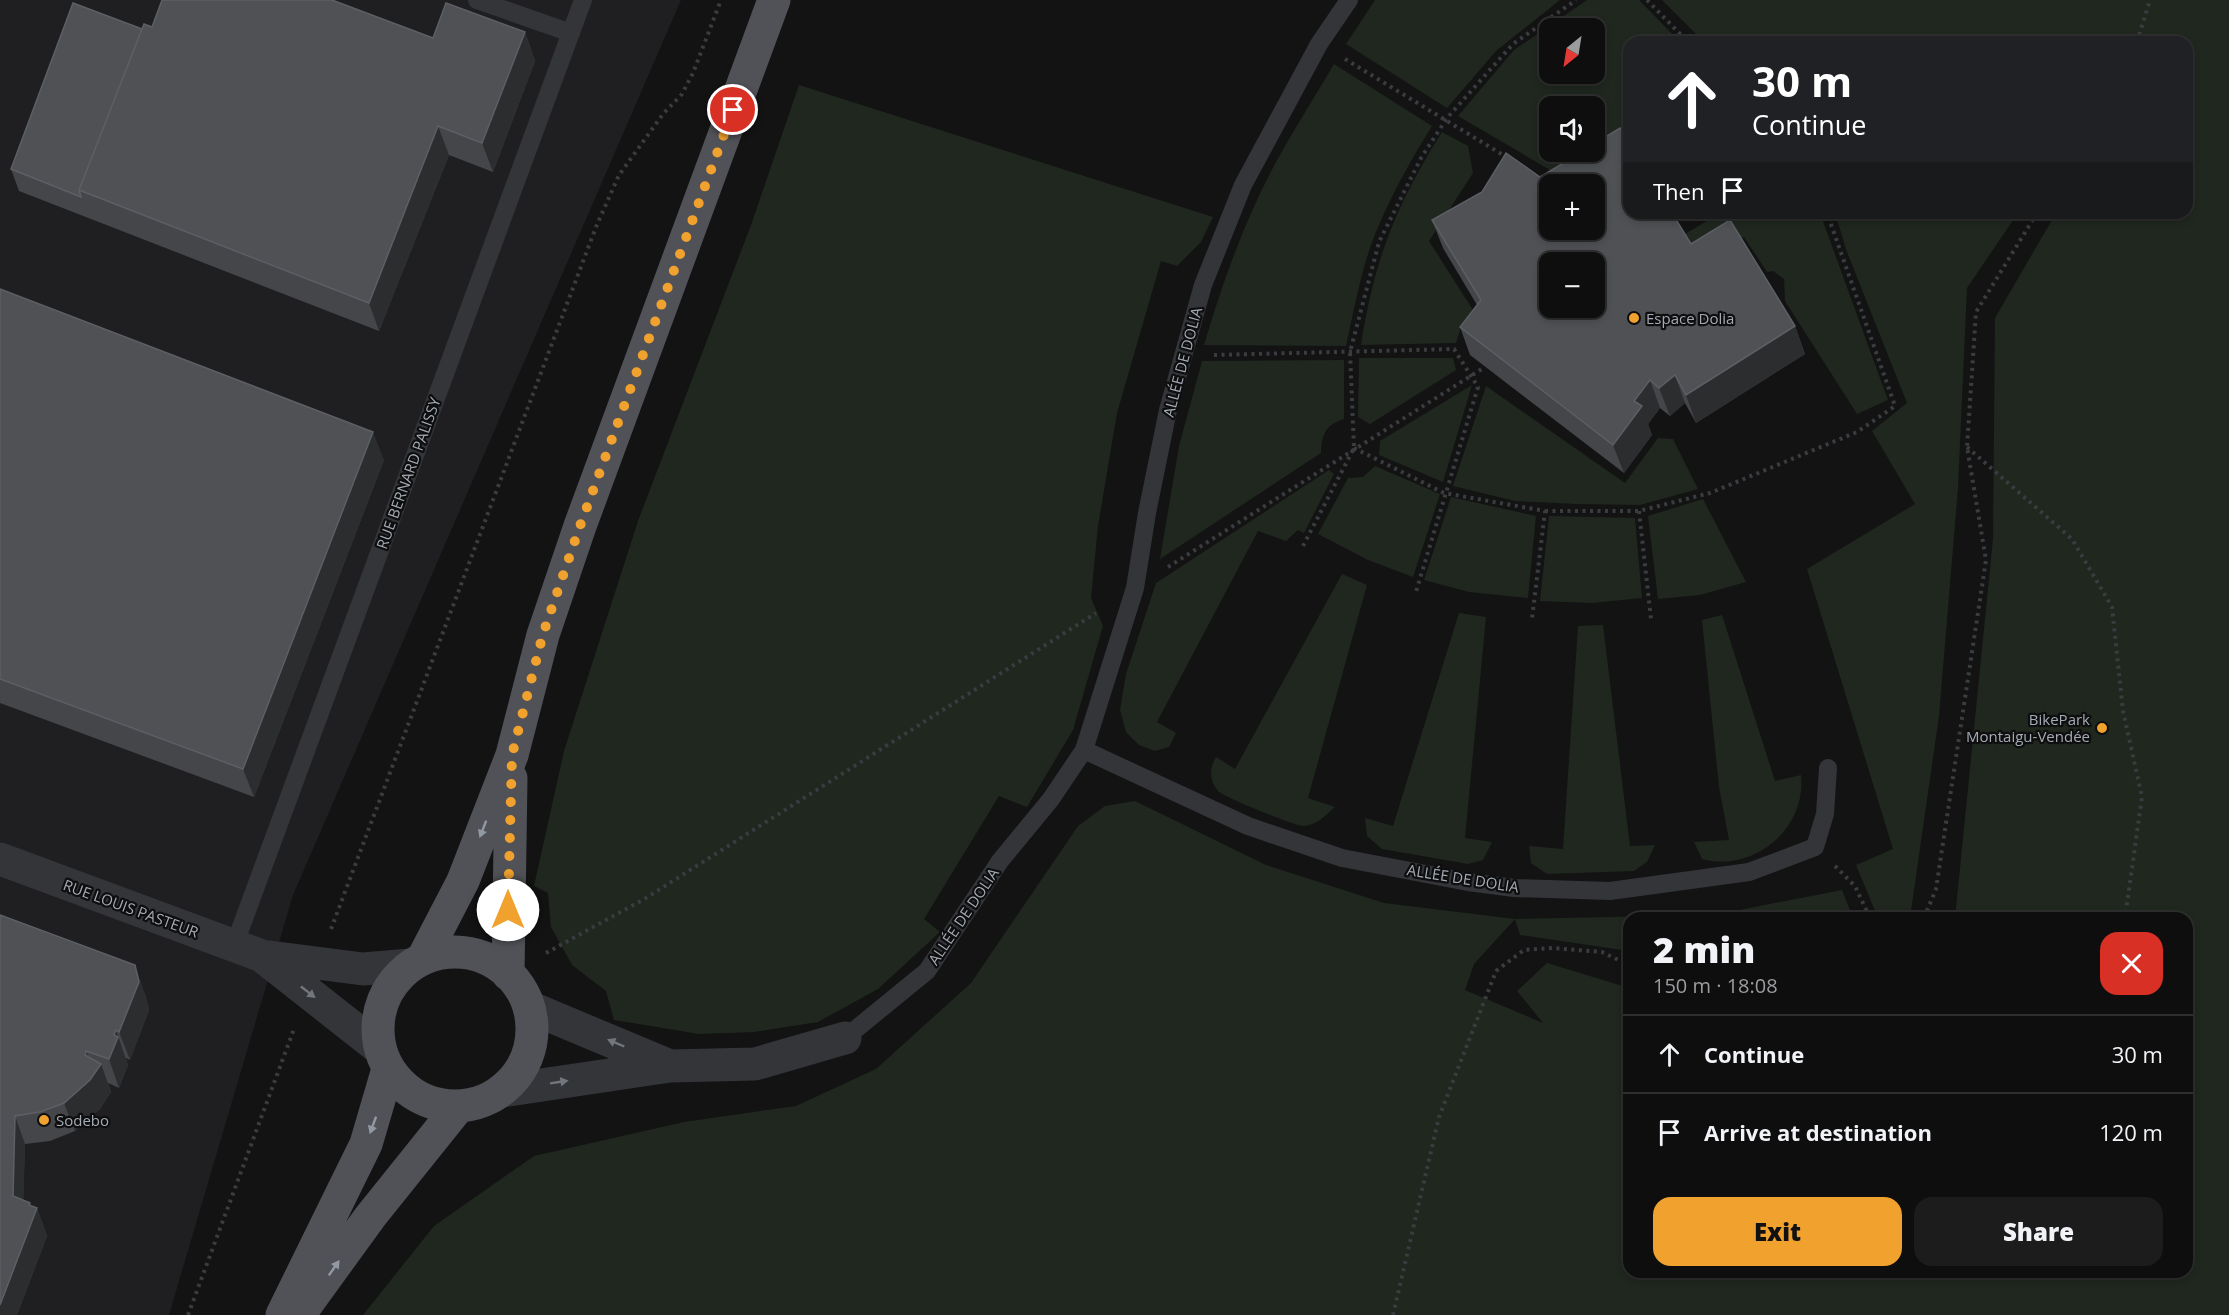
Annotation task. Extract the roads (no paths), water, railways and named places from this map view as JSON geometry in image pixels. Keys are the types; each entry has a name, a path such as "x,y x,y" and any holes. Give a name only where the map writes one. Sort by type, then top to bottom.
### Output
{"main road":[{"path":"417,962 463,881 512,755 543,634 580,526 774,0"},
{"path":"508,974 512,755"},
{"path":"445,952 468,953 489,960 508,974 521,989 529,1007 532,1030 528,1053 518,1074 501,1090 481,1102 459,1106 438,1104 418,1097 401,1085 384,1059 377,1026 382,1002 393,982 417,962 445,952"},
{"path":"282,1315 366,1144 384,1059"},
{"path":"299,1315 370,1216 459,1106"}],"street":[{"name":"RUE LOUIS PASTEUR","path":"0,859 313,977 384,1059"},
{"path":"313,977 417,962"},
{"name":"ALLÉE DE DOLIA","path":"529,1007 670,1066"},
{"name":"ALLÉE DE DOLIA","path":"501,1090 670,1066 755,1064 845,1038"}],"lane":[{"path":"477,0 571,33"},
{"name":"RUE BERNARD PALISSY","path":"248,951 583,0"},
{"name":"ALLÉE DE DOLIA","path":"845,1038 927,971 1000,861 1051,798 1084,750 1135,588 1151,490 1182,356 1203,285 1243,185 1319,44 1349,0"},
{"name":"ALLÉE DE DOLIA","path":"1084,750 1154,780 1248,826 1342,858 1468,882 1514,888 1610,891 1749,872 1815,847 1825,814 1828,768"}],"place":[{"name":"Espace Dolia","path":"1634,318"},
{"name":"BikePark Montaigu-Vendée","path":"2102,728"},
{"name":"Sodebo","path":"44,1120"}]}
